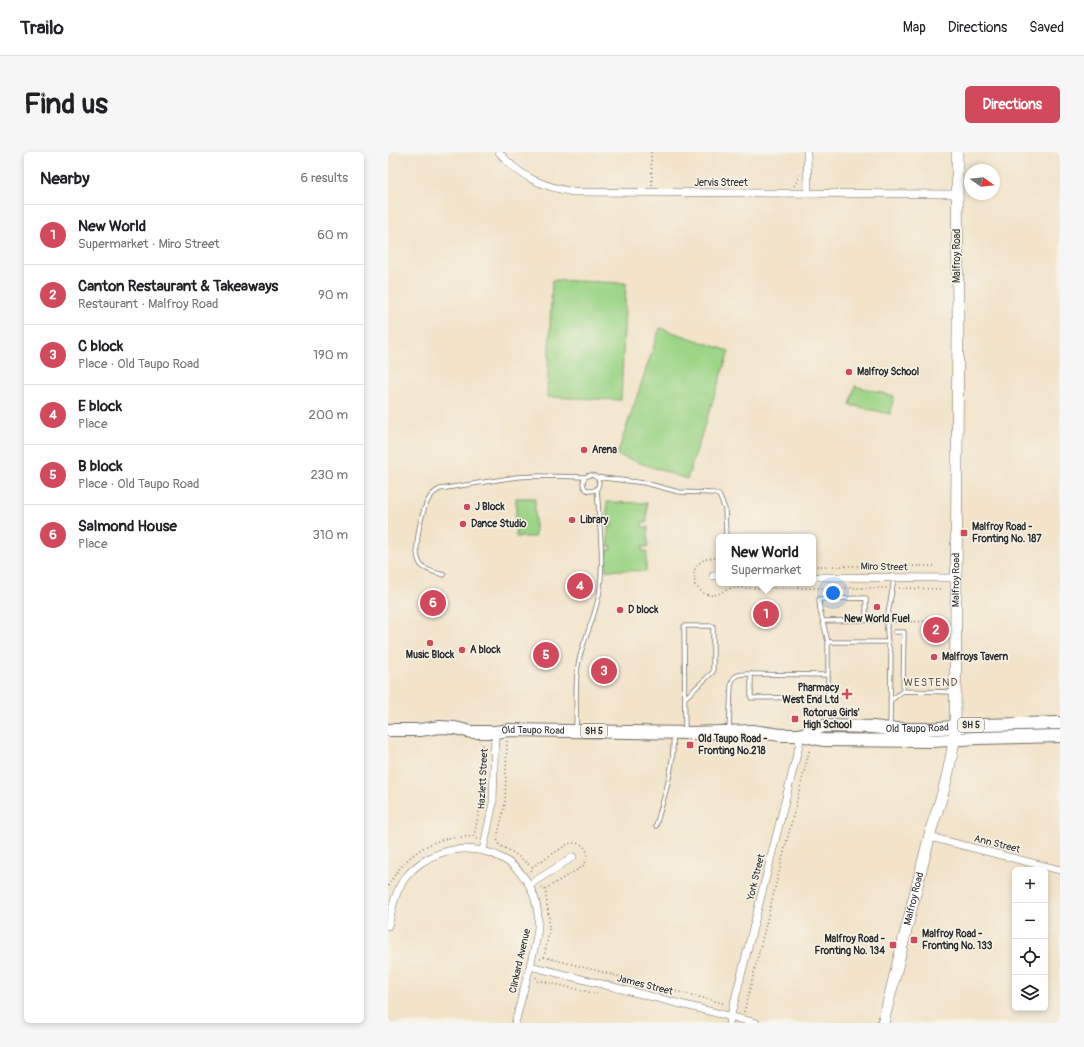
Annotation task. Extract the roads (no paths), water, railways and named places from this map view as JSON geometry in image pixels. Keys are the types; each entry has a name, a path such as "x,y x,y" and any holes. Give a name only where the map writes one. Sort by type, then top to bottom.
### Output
{"highway":[{"name":"Old Taupo Road","path":"800,735 824,726 873,726 890,729 933,729 955,726 1060,723"},
{"name":"Old Taupo Road","path":"388,730 455,728 471,732 495,732 510,730 576,730 679,733 752,731 781,735 800,735 824,740 933,742 1060,736"}],"main road":[{"name":"Malfroy Road","path":"883,1023 930,837 946,782 954,740 958,325 957,152"}],"street":[{"name":"Jervis Street","path":"499,152 511,166 525,176 541,184 573,192 652,194 957,194"},
{"path":"807,152 808,193"},
{"name":"Miro Street","path":"816,577 955,578"},
{"name":"Hazlett Street","path":"483,850 493,803 495,732"},
{"name":"York Street","path":"730,1020 799,746 800,735"},
{"name":"Ann Street","path":"930,837 1060,870"},
{"name":"Clinkard Avenue","path":"388,926 398,890 404,879 420,863 430,857 450,850 483,850 506,861 522,875 529,885 537,906 538,917 537,938 515,1023"},
{"path":"529,885 573,856"},
{"name":"James Street","path":"530,966 730,1020 756,1023"}],"lane":[{"path":"444,575 421,565 418,554 417,544 419,529 426,505 431,495 440,489 517,477 586,477 590,475 595,477 645,483 679,492 719,495 725,509 726,534"},
{"path":"586,477 583,484 585,488 592,491 597,488"},
{"path":"576,730 580,657 593,618 600,590 601,565 597,488 598,481 595,477"},
{"path":"890,729 891,654 888,642 888,606 894,577"},
{"path":"751,674 751,698 828,697 828,642 820,610 819,599 866,598 866,620"},
{"path":"823,621 888,620"},
{"path":"656,826 672,768 685,698 684,626 713,626 713,672 685,698"},
{"path":"895,632 904,632 903,691"},
{"path":"828,642 888,642"},
{"path":"728,731 732,681 734,676 738,674 828,675"},
{"path":"890,701 903,691 955,692"}],"place":[{"name":"Malfroy School","path":"849,372"},
{"name":"Arena","path":"584,450"},
{"name":"J Block","path":"467,507"},
{"name":"Library","path":"572,520"},
{"name":"Dance Studio","path":"463,524"},
{"name":"Malfroy Road - Fronting No. 187","path":"964,533"},
{"name":"E block","path":"580,586"},
{"name":"Salmond House","path":"433,603"},
{"name":"New World Fuel","path":"877,607"},
{"name":"D block","path":"620,610"},
{"name":"New World","path":"766,614"},
{"name":"Canton Restaurant & Takeaways","path":"936,630"},
{"name":"Music Block","path":"430,643"},
{"name":"A block","path":"462,650"},
{"name":"B block","path":"546,655"},
{"name":"Malfroys Tavern","path":"934,657"},
{"name":"C block","path":"604,671"},
{"name":"Pharmacy West End Ltd","path":"847,694"},
{"name":"Rotorua Girls' High School","path":"795,719"},
{"name":"Old Taupo Road - Fronting No.218","path":"690,745"},
{"name":"Malfroy Road - Fronting No. 133","path":"914,940"},
{"name":"Malfroy Road - Fronting No. 134","path":"893,945"}],"district":[{"name":"WESTEND","path":"931,682"}]}
